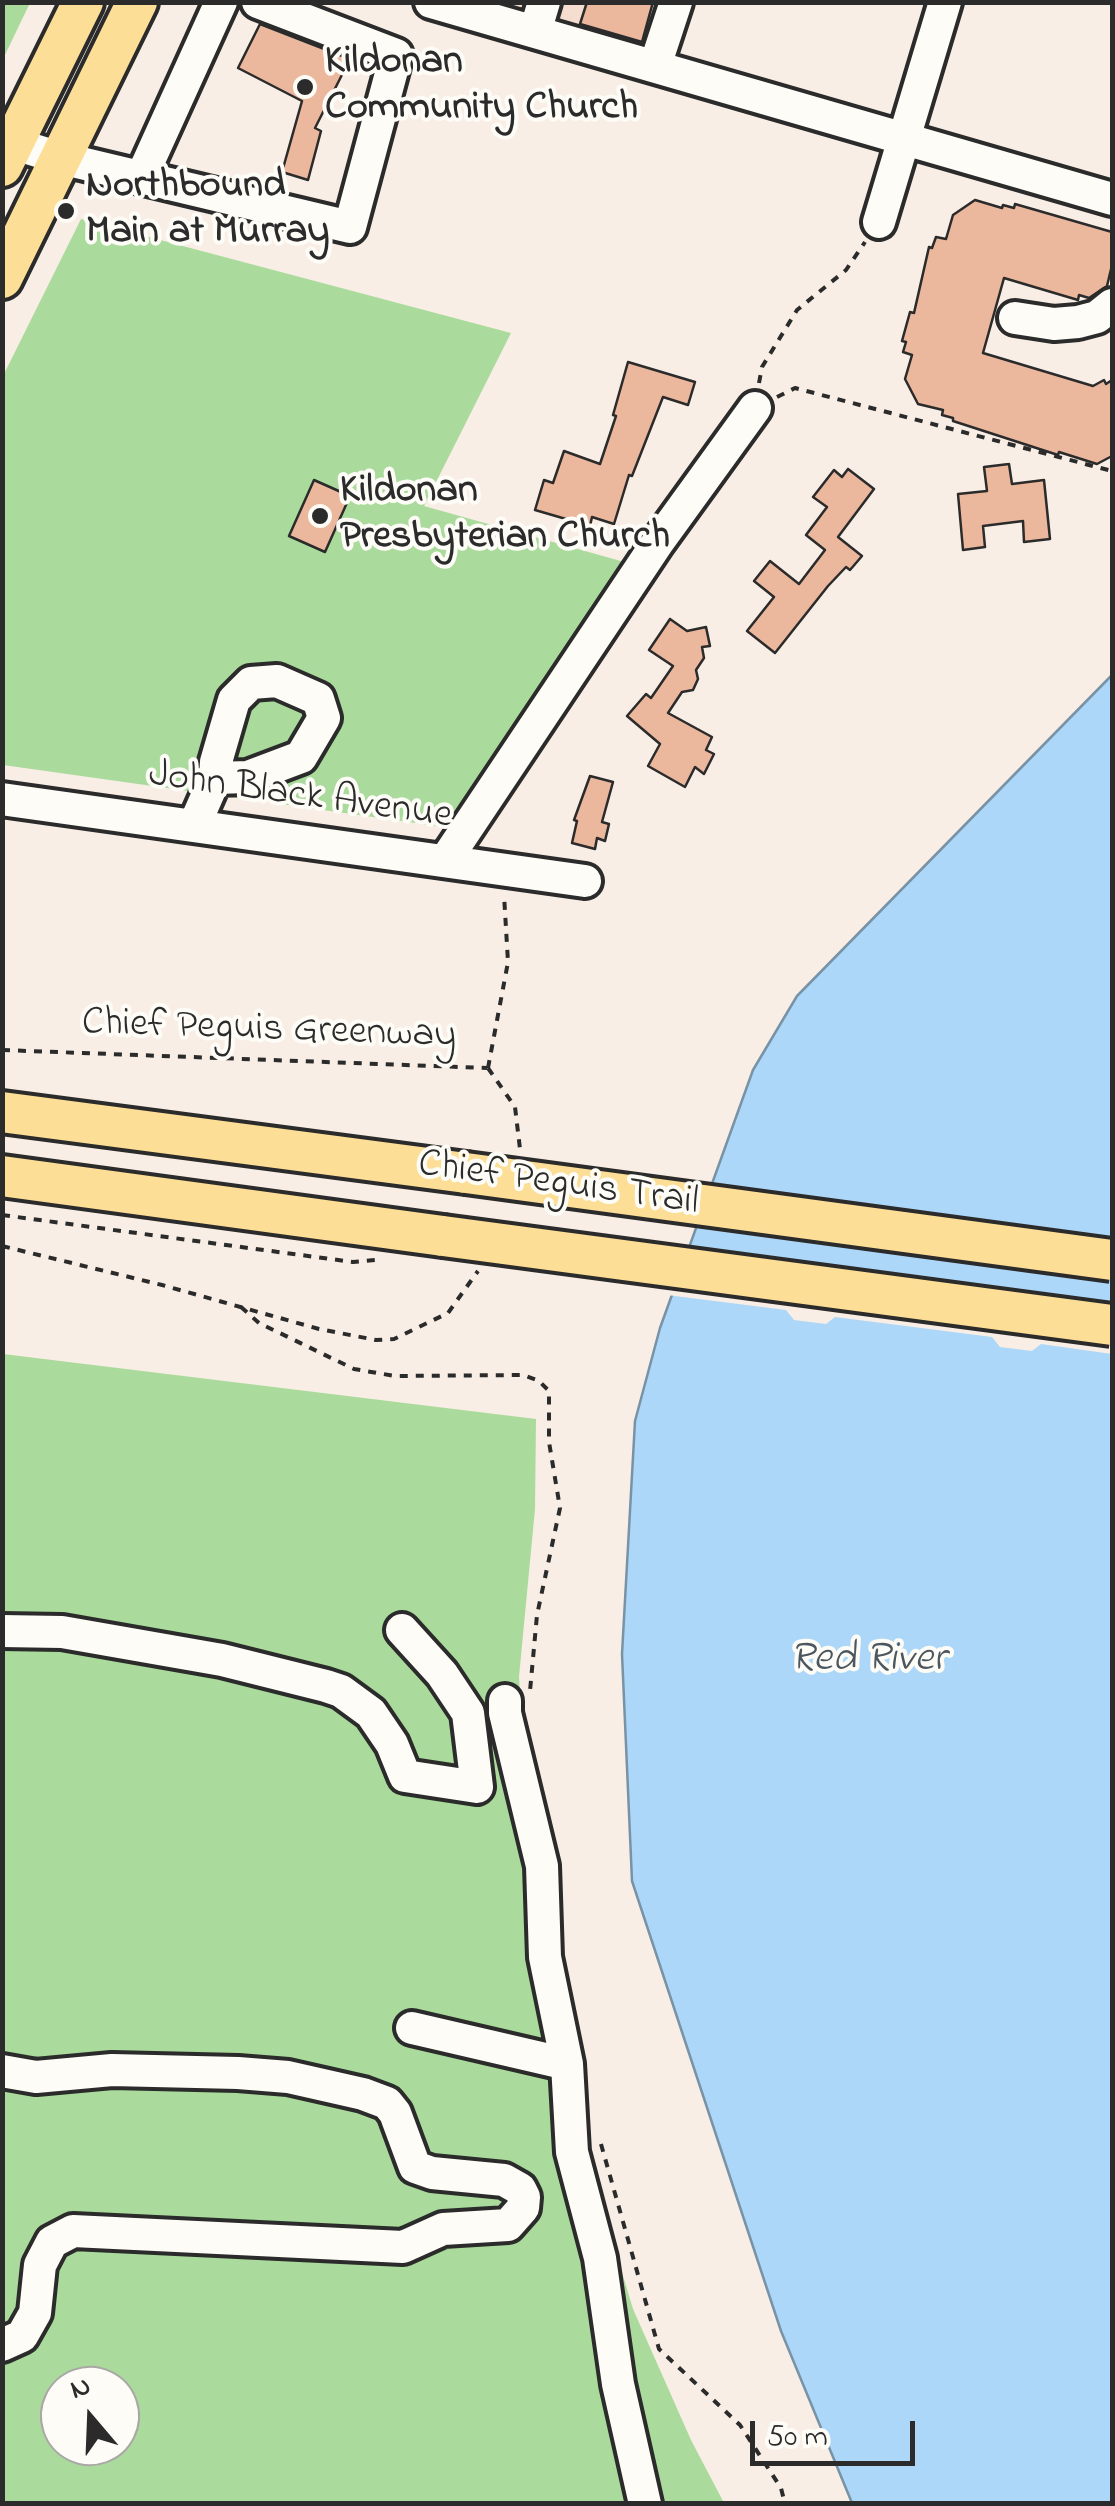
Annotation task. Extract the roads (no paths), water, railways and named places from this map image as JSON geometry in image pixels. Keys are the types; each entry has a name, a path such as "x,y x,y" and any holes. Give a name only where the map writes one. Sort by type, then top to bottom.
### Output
{"main road":[{"path":"6,149 83,2"},
{"path":"2,278 137,2"},
{"name":"Chief Peguis Trail","path":"2,1112 1112,1260"},
{"name":"Chief Peguis Trail","path":"2,1176 1112,1324"}],"street":[{"path":"142,176 221,2"},
{"path":"6,149 142,176 350,227 396,55 258,2"},
{"path":"431,2 540,17 654,66 1112,199"},
{"path":"654,66 676,2"},
{"path":"879,222 945,2"},
{"path":"1015,318 1054,324 1078,322 1098,317 1112,306"},
{"path":"445,861 658,542 755,408"},
{"path":"194,826 215,778"},
{"name":"John Black Avenue","path":"2,799 584,881"},
{"path":"2,1631 62,1632 222,1660 326,1686 341,1691 371,1713 392,1744 405,1776 477,1787 468,1713 442,1674 402,1630"},
{"path":"517,1698 505,1713 542,1866 546,1957 567,2064 572,2152 600,2258 618,2384 645,2504"},
{"path":"412,2028 567,2064"},
{"path":"2,2071 36,2076 112,2070 238,2073 288,2077 363,2094 387,2103 395,2112 415,2167 432,2173 504,2180 520,2189 524,2197 523,2208 508,2225 443,2229 403,2247 73,2231 52,2242 40,2264 35,2313 22,2336 2,2346"}],"water":[{"name":"Red River","path":"1112,675 1112,2503 852,2503 781,2331 632,1881 622,1654 635,1421 660,1328 753,1070 797,996"}],"place":[{"name":"Kildonan Community Church","path":"305,87"},
{"name":"Northbound Main at Murray","path":"66,211"},
{"name":"Kildonan Presbyterian Church","path":"320,516"}]}
